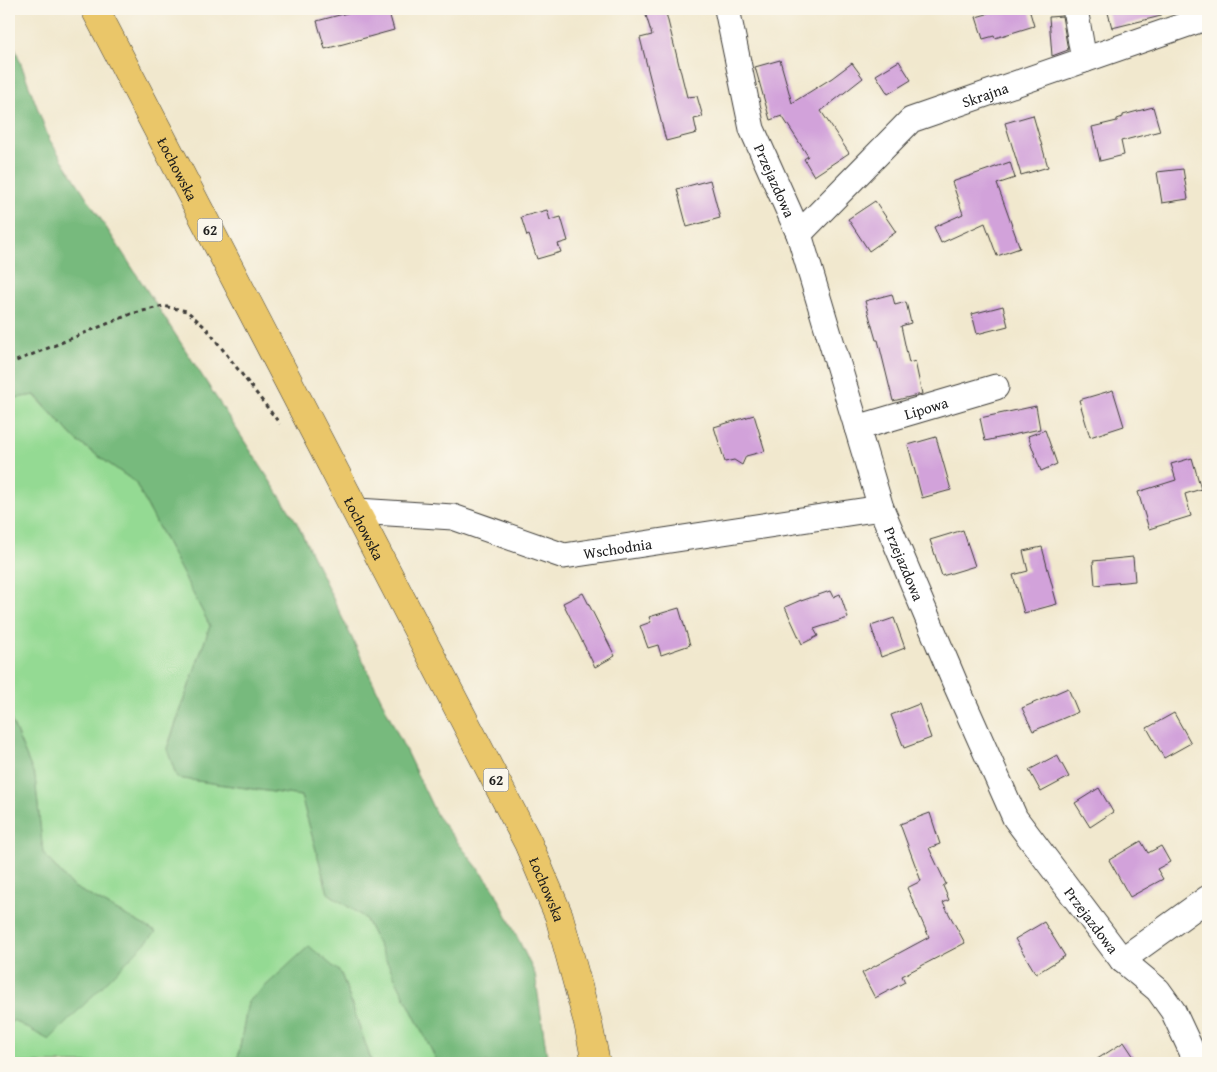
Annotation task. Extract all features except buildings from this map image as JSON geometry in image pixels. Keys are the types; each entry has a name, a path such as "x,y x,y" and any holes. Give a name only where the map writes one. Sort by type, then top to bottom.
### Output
{"main road":[{"name":"Łochowska","path":"94,9 357,511 528,843 559,916 588,1023 596,1063"}],"street":[{"name":"Przejazdowa","path":"727,9 752,129 799,234 881,508 1015,818 1122,960 1158,990 1173,1011 1194,1056 1195,1063"},
{"path":"1075,9 1084,60"},
{"name":"Skrajna","path":"799,234 911,120 1208,16"},
{"name":"Lipowa","path":"857,428 996,387"},
{"name":"Wschodnia","path":"357,511 453,517 564,556 881,508"},
{"path":"1122,960 1208,898"}],"path":[{"path":"9,364 131,314 163,306 187,311 207,329 281,425"}],"green space":[{"path":"9,32 49,139 296,521 437,816 493,887 535,974 548,1063 438,1063 365,918 328,893 301,796 177,778 167,749 210,626 135,482 77,441 35,395 9,399"},
{"path":"34,395 77,441 135,482 210,626 167,748 177,778 301,796 328,893 365,918 438,1063 372,1063 341,973 248,1002 237,1063 9,1063 9,1025 13,1019 156,932 72,886 43,853 35,777 9,715 9,399"},
{"path":"9,715 35,777 43,853 72,886 156,932 49,1040 13,1020 9,1025"},
{"path":"309,946 341,973 372,1063 237,1063 248,1002"}]}
